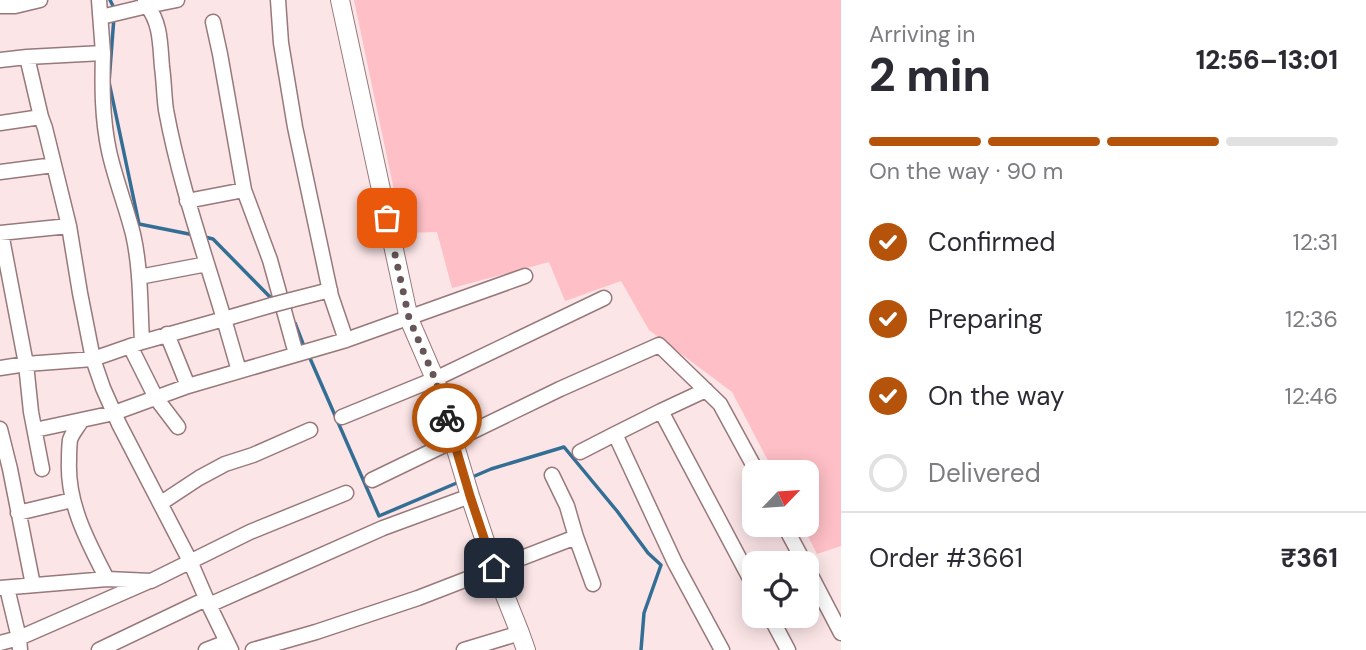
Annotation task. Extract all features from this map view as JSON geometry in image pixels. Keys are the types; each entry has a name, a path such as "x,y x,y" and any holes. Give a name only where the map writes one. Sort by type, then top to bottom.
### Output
{"street":[{"path":"9,4 40,0"},
{"path":"99,0 110,15 103,53 104,122 109,152 133,235 139,277 136,344 156,398 178,427"},
{"path":"110,15 146,3 177,0"},
{"path":"278,0 281,43 295,127 330,290 346,340"},
{"path":"340,0 409,318 435,379 466,486 523,641 464,650"},
{"path":"146,3 156,16 165,106 187,201 239,371"},
{"path":"213,22 244,190 270,260 296,354"},
{"path":"0,60 103,53"},
{"path":"26,57 69,226 93,359 114,413 190,561 229,646 206,650"},
{"path":"0,123 41,117"},
{"path":"0,172 54,165"},
{"path":"187,201 244,190"},
{"path":"43,469 1,233 69,226"},
{"path":"139,277 207,264"},
{"path":"35,430 114,413 188,387 346,340 525,276"},
{"path":"0,368 93,359 167,334 330,290"},
{"path":"342,417 435,379 604,298"},
{"path":"167,334 188,387"},
{"path":"372,480 560,389 659,345 720,404 750,460"},
{"path":"580,452 706,390"},
{"path":"662,411 742,563"},
{"path":"81,421 71,438 69,448 68,468 72,500 86,540 107,579"},
{"path":"0,429 33,585"},
{"path":"160,503 225,464 310,430"},
{"path":"615,434 674,563 722,650"},
{"path":"552,475 567,506 593,584"},
{"path":"99,650 383,528 466,486"},
{"path":"0,643 19,644 261,528 346,493"},
{"path":"18,513 72,500"},
{"path":"253,650 418,598 576,537"},
{"path":"19,644 4,588 107,579 151,581"},
{"path":"819,591 841,633"},
{"path":"776,628 788,650"}],"shaded area":[{"path":"354,0 841,0 841,546 819,553 808,537 819,537 819,460 768,460 732,392 649,330 621,281 565,301 549,262 452,288 437,232 403,233"}],"waterway":[{"path":"110,0 115,10"},
{"path":"114,17 109,82 139,224 194,235"},
{"path":"205,237 213,239 273,300"},
{"path":"295,323 305,349"},
{"path":"309,356 379,516 459,482"},
{"path":"470,478 564,447 648,553 661,565 644,613 641,650"}],"way so far":[{"path":"387,218 409,318 435,379 447,418"}],"route":[{"path":"447,418 494,568"}]}
